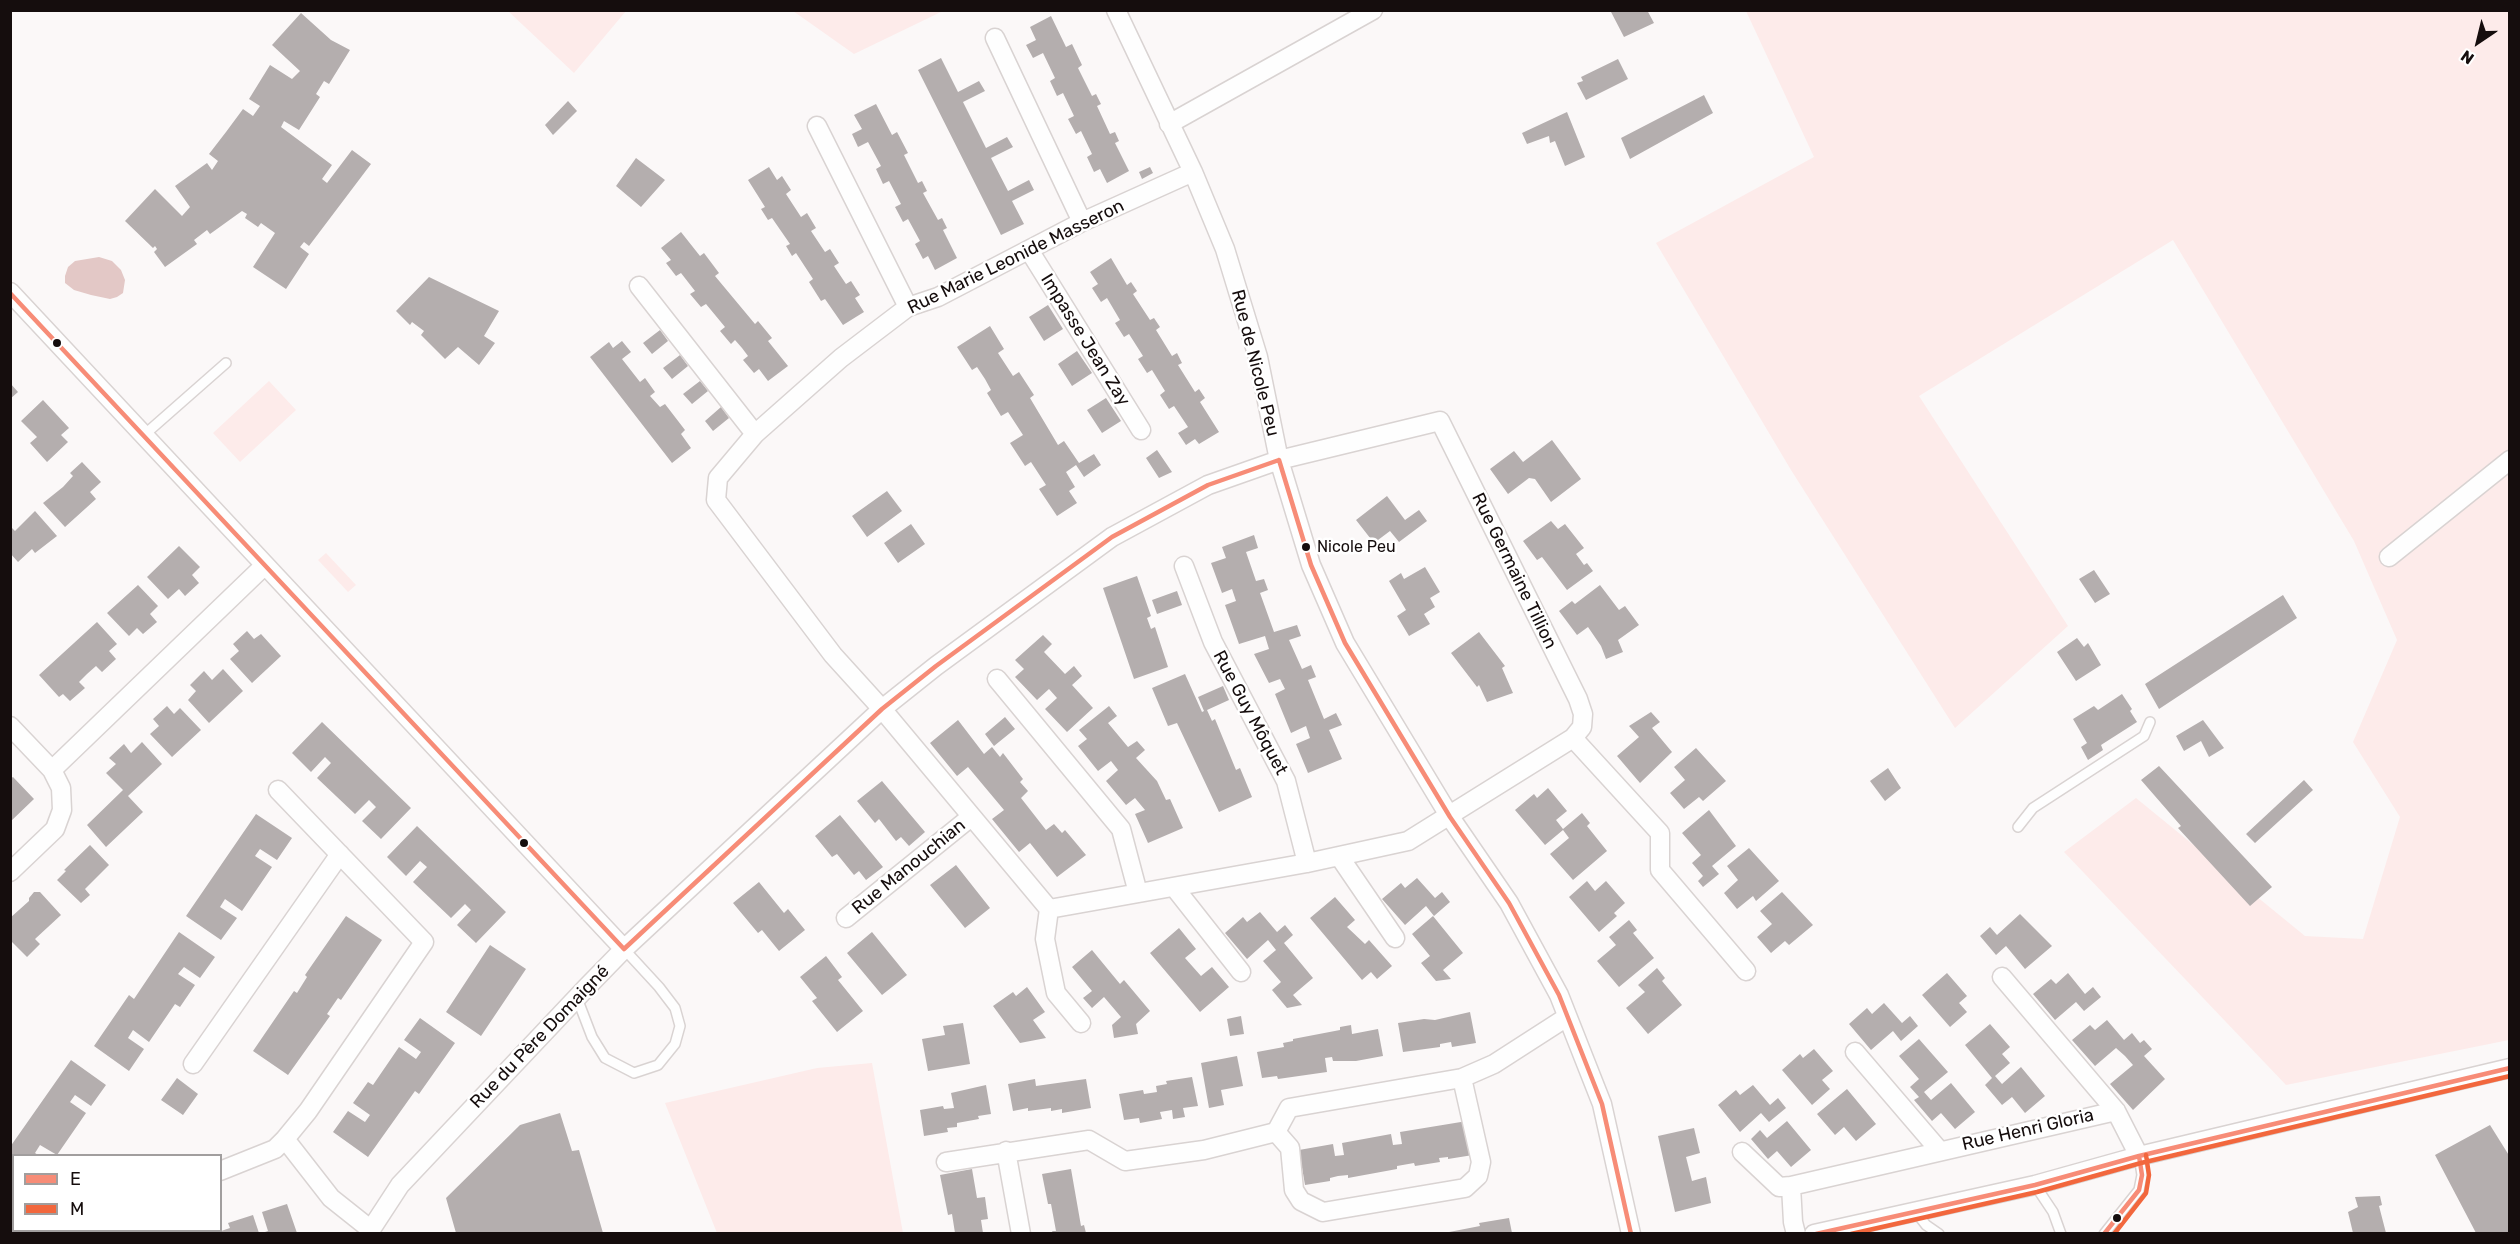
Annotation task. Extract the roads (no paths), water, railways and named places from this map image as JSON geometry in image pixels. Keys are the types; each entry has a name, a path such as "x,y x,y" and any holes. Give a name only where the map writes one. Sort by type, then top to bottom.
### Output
{"street":[{"name":"Rue de Nicole Peu","path":"1116,10 1193,172 1225,249 1258,357 1279,460 1311,565 1345,643 1449,817 1509,903 1559,995 1602,1104 1631,1233"},
{"path":"1170,124 1373,10"},
{"path":"995,38 1082,222"},
{"path":"818,126 908,308"},
{"name":"Rue Marie Leonide Masseron","path":"882,709 832,655 716,500 718,478 755,434 842,358 908,308 938,297 1082,222 1193,172"},
{"name":"Impasse Jean Zay","path":"1029,250 1142,430"},
{"path":"639,286 755,434"},
{"path":"10,292 624,950"},
{"name":"Rue Germaine Tillion","path":"1279,460 1440,421 1578,699 1583,714 1582,728 1573,738"},
{"name":"Rue du Père Domaigné","path":"369,1231 400,1185 624,950 882,709 936,666 1112,537 1208,485 1279,460"},
{"path":"2389,557 2510,460"},
{"path":"52,770 265,565"},
{"name":"Rue Guy Môquet","path":"1184,566 1213,642 1286,781 1307,863"},
{"path":"997,679 1121,829 1138,893"},
{"path":"882,709 1049,909 1045,939 1056,993 1082,1023"},
{"path":"10,726 52,770 60,788 62,810 55,829 10,872"},
{"path":"1049,909 1307,863 1408,841 1573,738 1660,833 1660,870 1746,971"},
{"path":"222,1170 275,1149 285,1139 308,1111 424,942 278,790"},
{"name":"Rue Manouchian","path":"846,918 971,817"},
{"path":"193,1064 340,854"},
{"path":"1339,856 1395,938"},
{"path":"1174,887 1241,972"},
{"name":"Rue Henri Gloria","path":"2002,977 2116,1111 2139,1156"},
{"path":"946,1162 1089,1140 1125,1161 1204,1150 1276,1132 1289,1108 1462,1078 1494,1064 1567,1017"},
{"name":"Rue Henri Gloria","path":"1855,1052 1939,1150"},
{"path":"1814,1233 2035,1185 2139,1156 2510,1068"},
{"path":"1276,1132 1290,1148 1294,1190 1301,1201 1323,1212 1465,1188 1478,1176 1481,1162 1462,1078"},
{"name":"Rue Henri Gloria","path":"1791,1186 2116,1111"},
{"path":"285,1139 331,1198 369,1231"},
{"path":"1006,1151 1021,1233"},
{"path":"1742,1152 1779,1187 1791,1186 1793,1222 1796,1233"}],"lane":[{"path":"143,436 226,363"},
{"path":"2018,827 2033,808 2144,736 2150,722"},
{"path":"577,998 592,1037 605,1058 634,1073 658,1065 675,1044 680,1026 675,1008 659,987 624,950"},
{"path":"2104,1233 2139,1190 2142,1175 2139,1156"},
{"path":"2035,1185 2053,1212 2061,1233"},
{"path":"1915,1211 1926,1225 1939,1233"}],"place":[{"name":"Nicole Peu","path":"1306,547"}]}
